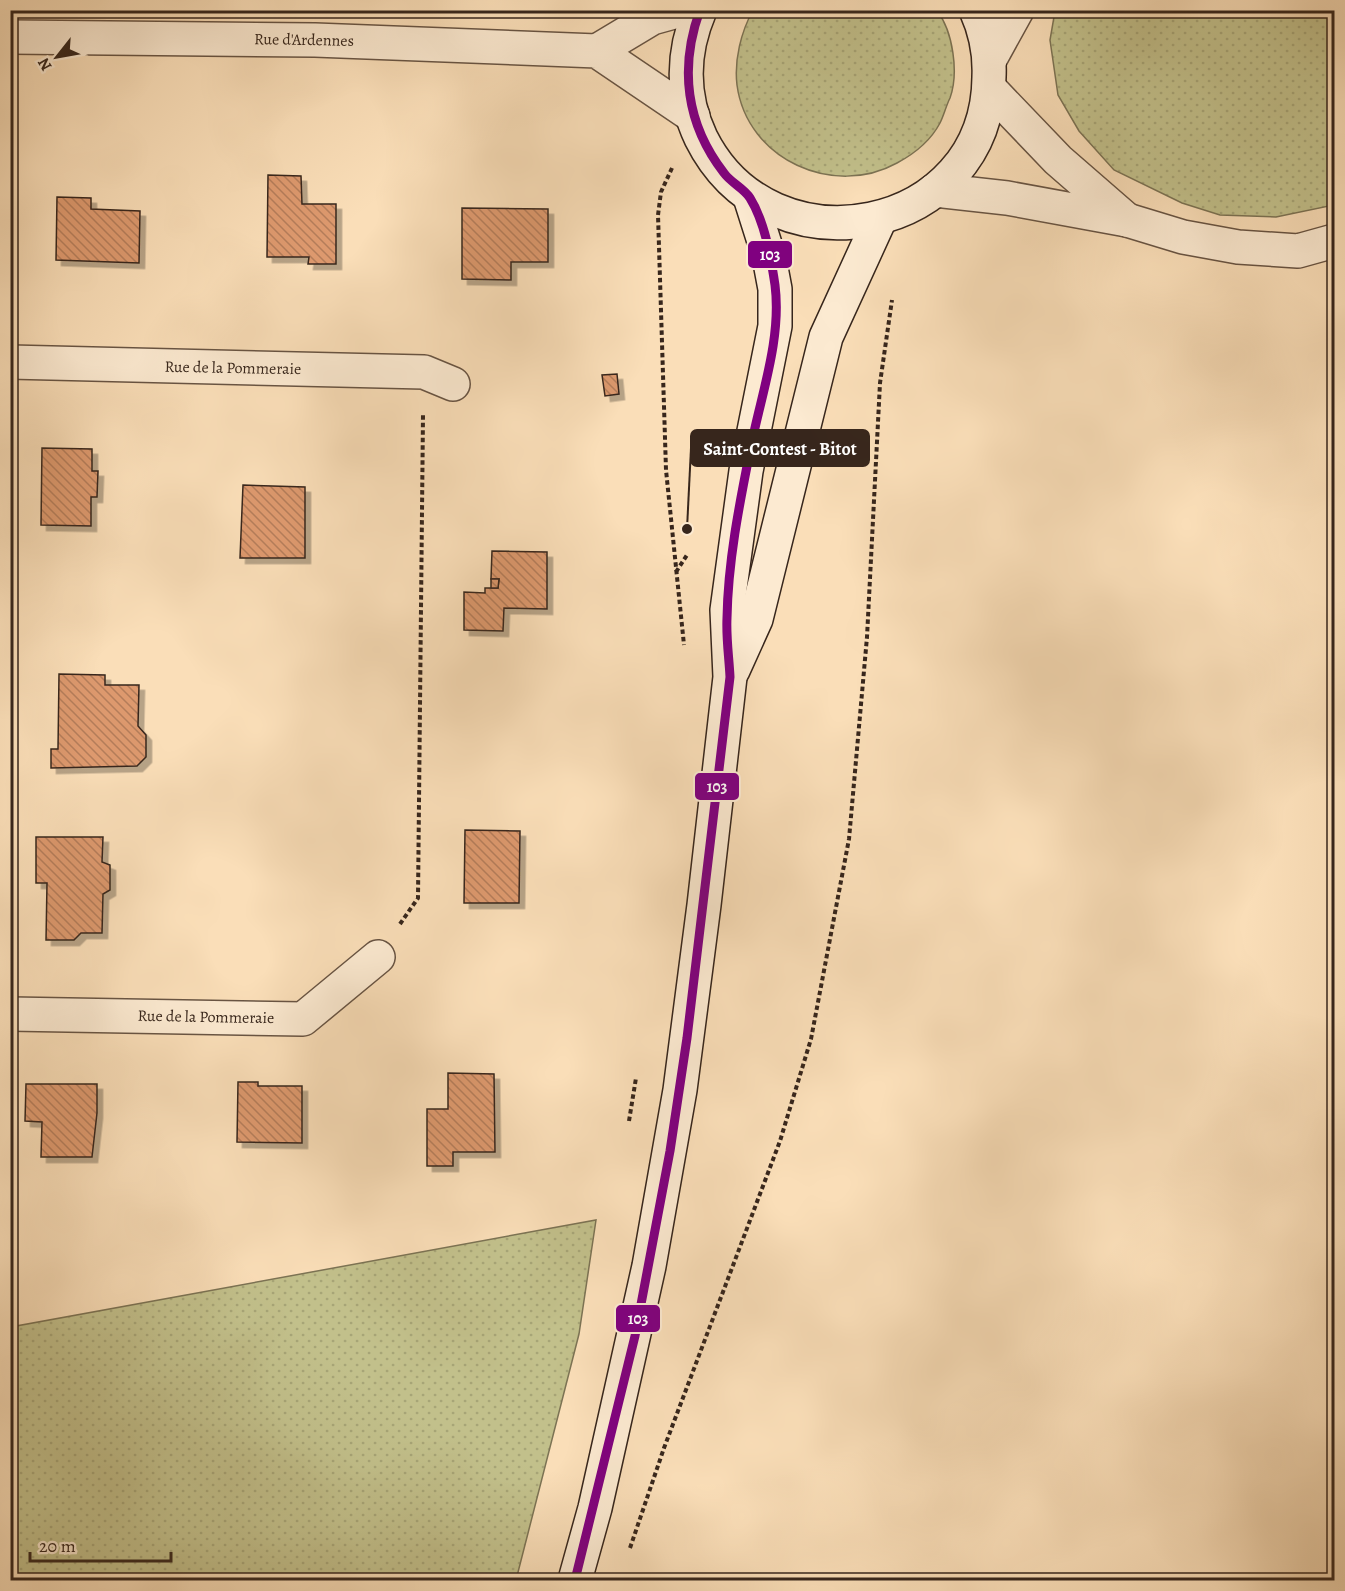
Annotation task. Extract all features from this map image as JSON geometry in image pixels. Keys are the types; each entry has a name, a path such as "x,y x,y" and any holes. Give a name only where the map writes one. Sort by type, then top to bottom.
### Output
{"main road":[{"path":"681,10 652,18 597,51 695,123"},
{"path":"700,10 691,31 686,59 686,88 695,123 710,155 727,178 750,197 780,213 813,222 859,223 880,219 909,207 935,190 951,174 970,146 984,119 989,73 986,36 976,10"},
{"path":"989,73 1017,10"},
{"name":"Rue d'Ardennes","path":"10,37 315,40 597,51"},
{"path":"989,73 1059,160 1128,220"},
{"path":"935,190 1007,198 1128,220 1183,237 1238,247 1298,251 1335,241"},
{"path":"575,1581 595,1508 649,1266 675,1113 704,904 730,677 727,610 746,471 775,326 775,289 769,257 750,197"},
{"path":"730,677 756,619 826,338 880,219"},
{"name":"Rue de la Pommeraie","path":"10,362 424,372 453,384"},
{"name":"Rue de la Pommeraie","path":"10,1014 303,1019 378,957"}],"path":[{"path":"685,653 666,470 659,203 666,176 695,123"},
{"path":"627,1558 664,1448 780,1141 811,1039 849,839 867,637 880,383 892,296"},
{"path":"418,898 422,438"},
{"path":"676,572 687,555"},
{"path":"628,1127 638,1069"}],"shaded area":[{"path":"753,10 937,11 943,19 951,41 954,77 950,98 936,129 927,141 910,155 872,173 847,176 821,173 797,165 775,152 757,134 744,111 737,85 739,46"},
{"path":"1055,11 1147,11 1148,17 1260,11 1334,11 1334,205 1276,217 1220,215 1182,203 1114,170 1079,131 1058,95 1050,40"},
{"path":"596,1220 579,1334 516,1580 11,1580 11,1327"}],"building":[{"path":"268,175 301,176 302,204 336,204 336,264 308,264 309,257 267,257"},
{"path":"57,197 91,198 91,209 140,211 139,263 56,260"},
{"path":"462,208 548,209 548,262 511,262 511,280 462,279"},
{"path":"617,374 619,394 605,396 602,375"},
{"path":"42,448 92,449 92,471 98,471 97,497 91,497 91,526 41,525"},
{"path":"243,485 305,487 305,558 240,558"},
{"path":"492,551 547,552 547,609 504,608 503,631 464,630 464,592 485,593 485,588 498,588 499,579 491,579"},
{"path":"491,579 499,579 498,588 491,588"},
{"path":"59,674 105,675 105,685 139,685 138,726 146,735 146,757 137,766 51,768 51,749 58,749"},
{"path":"465,830 520,831 519,903 464,903"},
{"path":"36,837 103,837 102,862 110,865 110,890 103,894 102,933 81,933 74,940 46,940 47,883 36,883"},
{"path":"448,1073 494,1074 495,1152 453,1152 453,1166 427,1166 427,1109 448,1109"},
{"path":"238,1082 258,1082 258,1086 302,1086 302,1143 237,1142"},
{"path":"26,1084 97,1084 97,1113 92,1157 41,1157 42,1122 25,1121"}],"transit line":[{"name":"103","path":"575,1580 635,1336 670,1151 687,1038 730,677 727,625 732,555 754,431 773,348 775,327 775,285 760,218 747,194 727,177 711,154 694,115 688,74 693,32 700,10"}],"place":[{"name":"Saint-Contest - Bitot","path":"687,529"}]}
